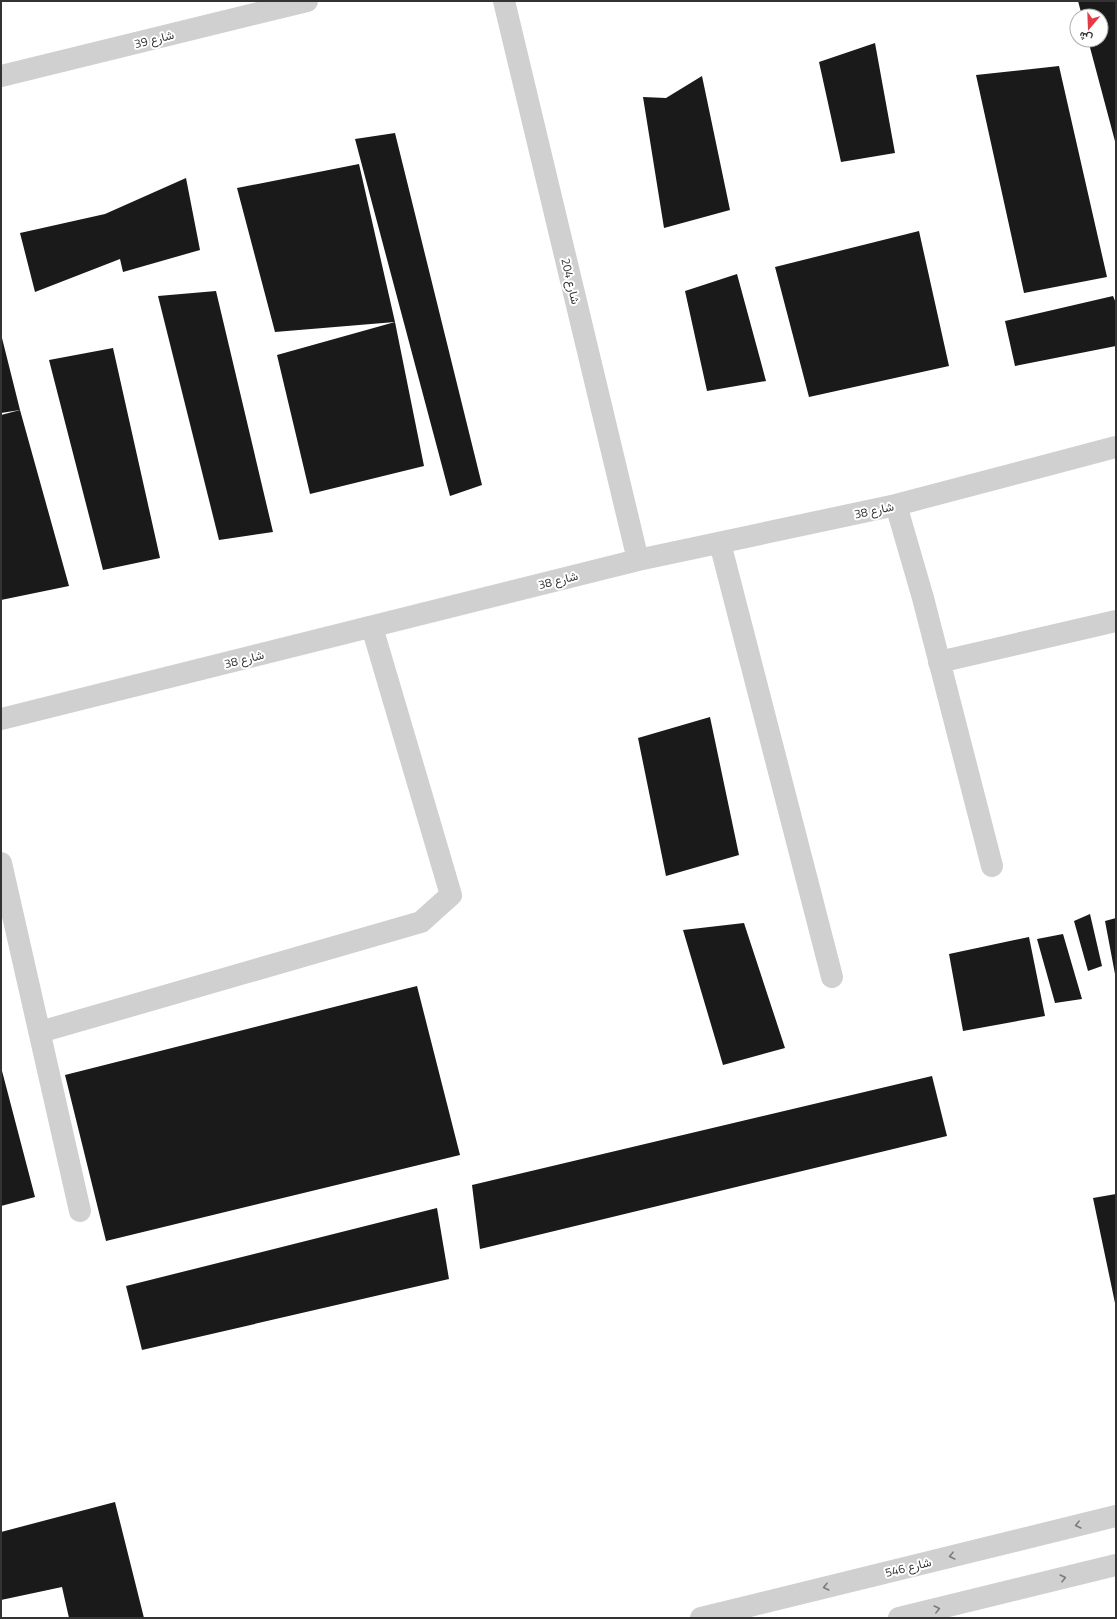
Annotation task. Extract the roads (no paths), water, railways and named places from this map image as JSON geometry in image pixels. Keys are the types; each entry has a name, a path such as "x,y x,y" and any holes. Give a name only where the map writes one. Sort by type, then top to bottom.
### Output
{"street":[{"name":"شارع 39","path":"1,76 307,1"},
{"name":"شارع 204","path":"504,1 638,560"},
{"name":"شارع 38","path":"1,719 638,560 896,505 1116,447"},
{"path":"896,505 939,662 992,866"},
{"path":"720,543 832,977"},
{"path":"939,662 1116,621"},
{"path":"40,1032 421,922 451,894 372,627"},
{"path":"1,863 80,1211"},
{"name":"شارع 546","path":"701,1618 1116,1516"},
{"path":"899,1618 1116,1565"}]}
